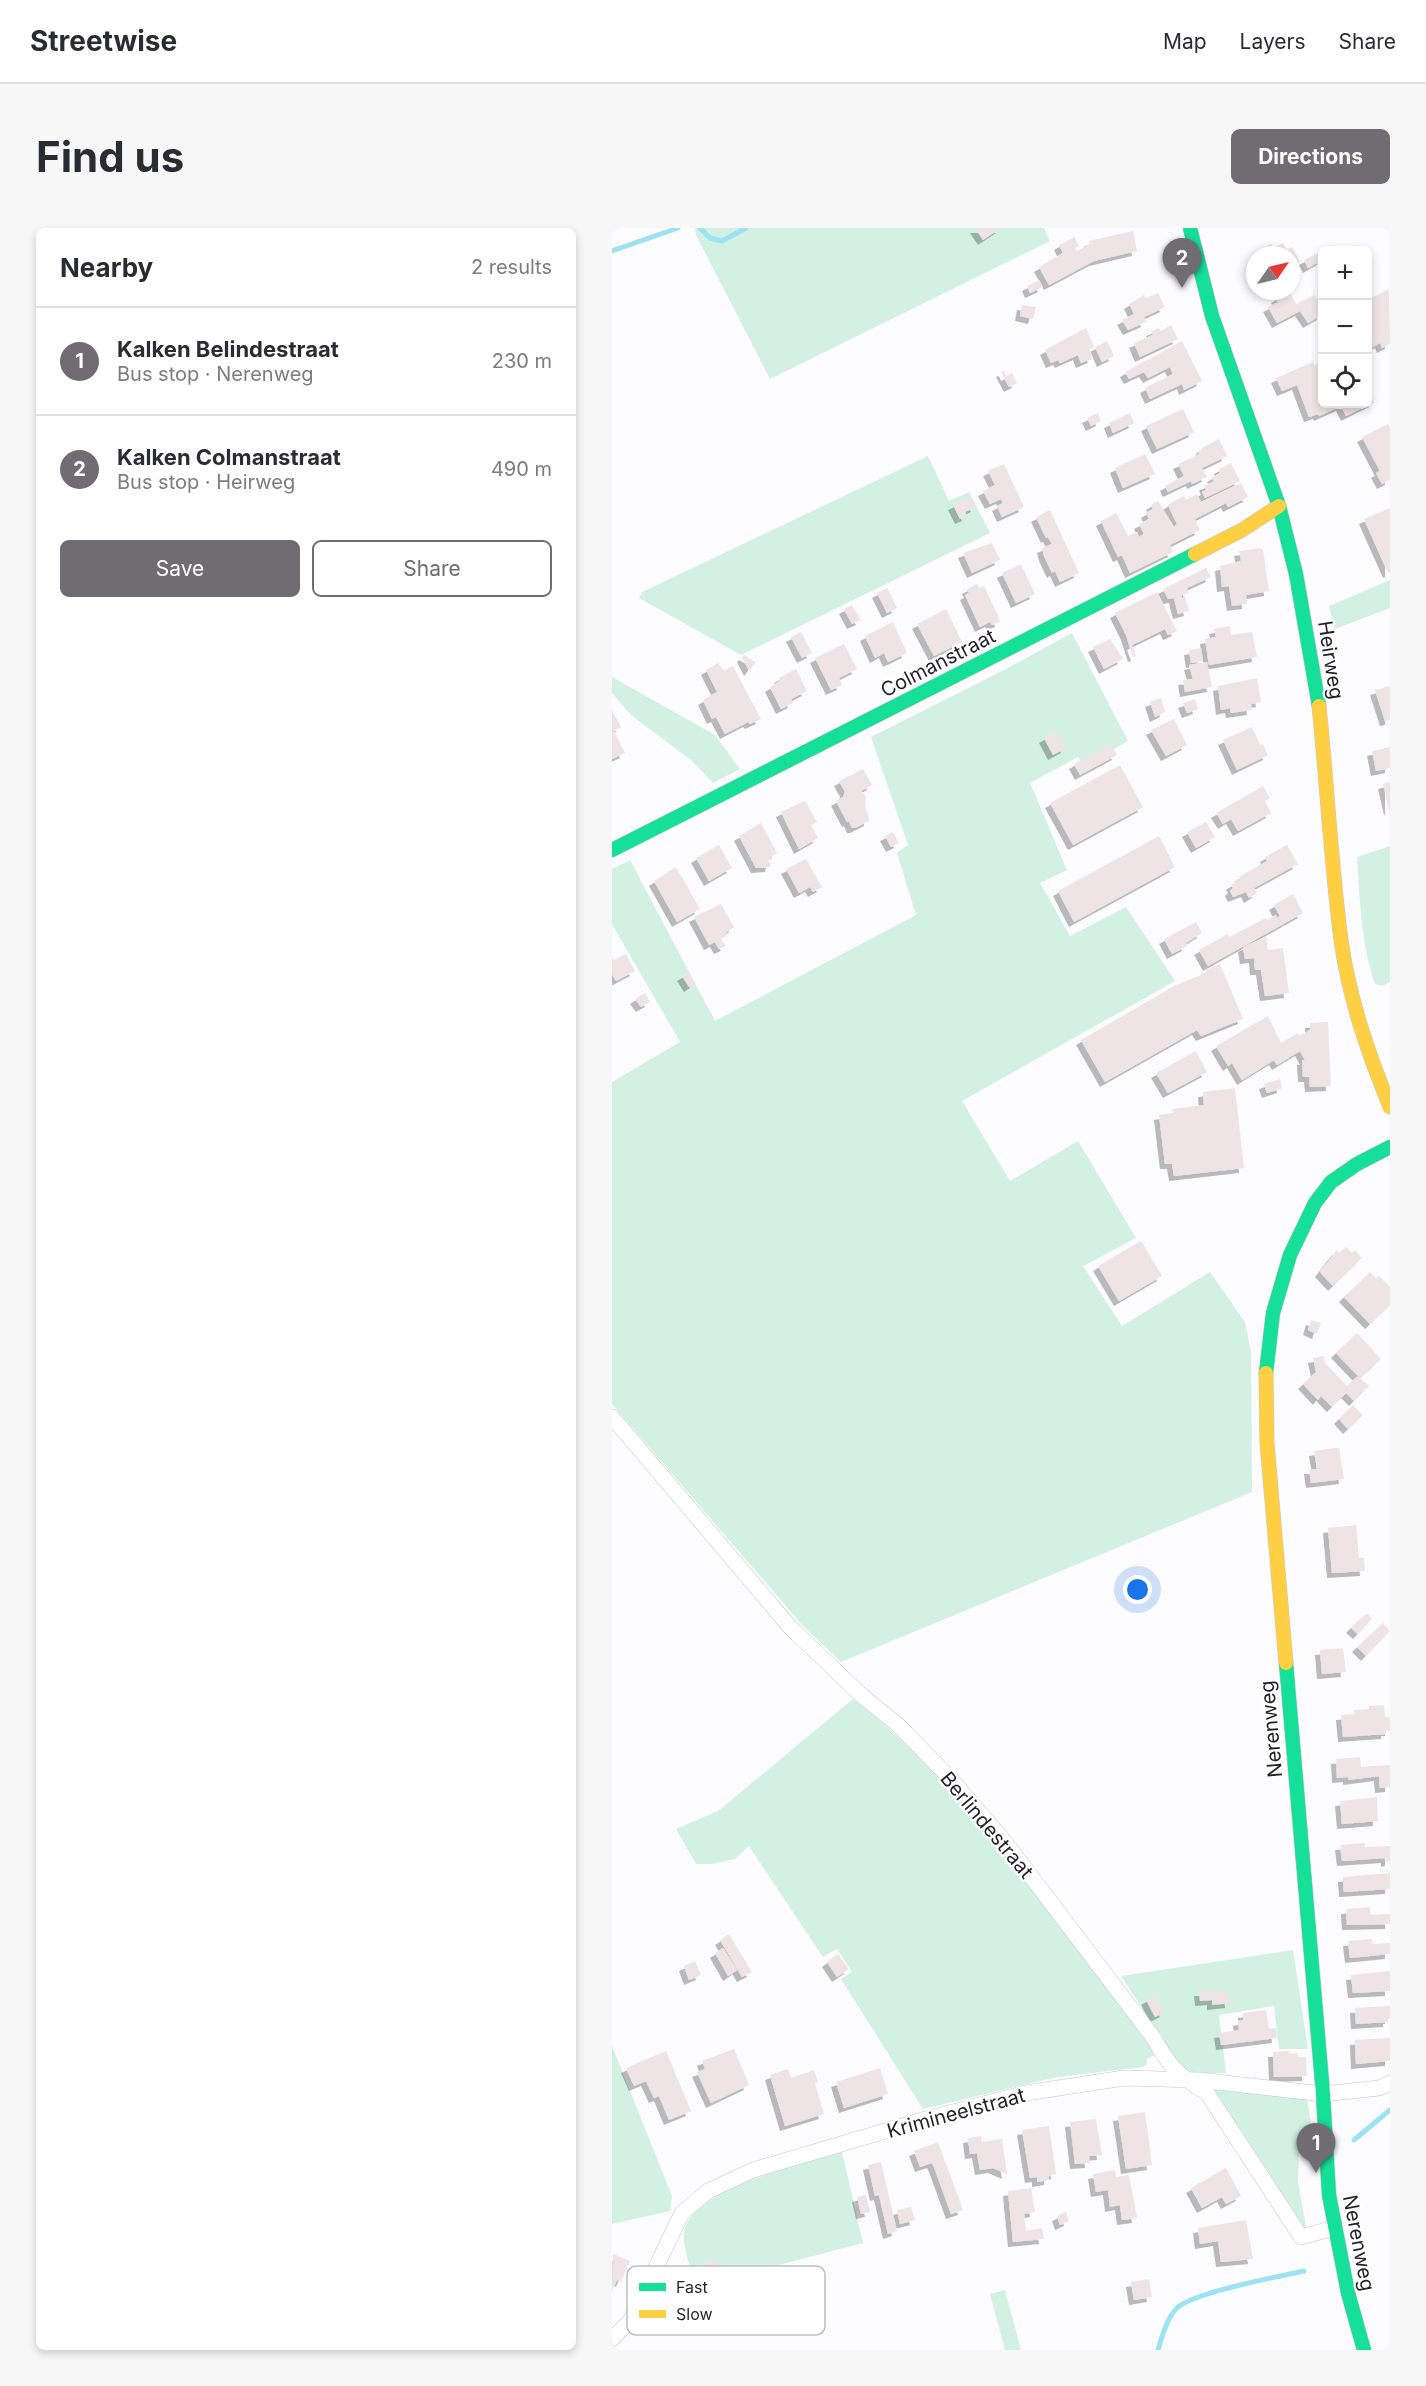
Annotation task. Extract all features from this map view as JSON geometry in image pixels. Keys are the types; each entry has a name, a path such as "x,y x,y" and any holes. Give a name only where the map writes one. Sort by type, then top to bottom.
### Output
{"main road":[{"name":"Heirweg","path":"1190,228 1212,316 1279,506 1300,596 1318,694 1341,941 1359,1022 1369,1055 1390,1107"},
{"name":"Colmanstraat","path":"612,850 1242,530 1279,506"},
{"name":"Nerenweg","path":"1364,2350 1348,2293 1329,2195 1323,2094 1268,1455 1266,1374 1273,1313 1290,1256 1315,1203 1331,1182 1390,1147"}],"street":[{"name":"Berlindestraat","path":"612,1417 790,1627 861,1695 898,1725 957,1786 1005,1842 1153,2037 1169,2066 1184,2079 1207,2093 1301,2237 1334,2228"},
{"name":"Krimineelstraat","path":"656,2266 682,2213 708,2191 753,2170 926,2119 1026,2093 1124,2078 1184,2079 1323,2094 1380,2088 1390,2084"},
{"name":"Krimineelstraat","path":"612,2339 627,2324"}],"green space":[{"path":"695,228 1044,228 1050,241 770,379 696,235"},
{"path":"928,456 949,501 969,492 990,533 741,655 639,598 642,592"},
{"path":"1390,580 1390,608 1335,629 1329,606"},
{"path":"1072,633 1128,741 1084,767 1078,757 1030,783 1067,870 1040,883 1070,936 1126,907 1175,981 962,1101 1010,1181 1078,1141 1136,1238 1083,1266 1122,1326 1210,1272 1245,1322 1251,1352 1252,1492 841,1662 803,1626 612,1404 612,1082 680,1042 612,924 612,869 630,860 715,1021 916,915 897,853 908,845 871,737"},
{"path":"612,677 715,735 740,769 713,783 691,760 631,715 612,693"},
{"path":"1390,846 1390,982 1382,986 1375,984 1370,969 1362,921 1357,857"},
{"path":"853,1699 897,1736 939,1777 1016,1866 1156,2054 1147,2059 1147,2064 1143,2067 1057,2077 923,2109 841,1979 852,1972 837,1949 823,1957 749,1846 735,1859 712,1864 696,1864 676,1829 718,1811"},
{"path":"1293,1950 1308,2049 1279,2049 1274,2006 1219,2015 1226,2073 1185,2073 1121,1976"},
{"path":"612,2046 672,2196 670,2211 612,2224"},
{"path":"1208,2089 1307,2099 1311,2123 1299,2154 1298,2181 1306,2228 1301,2230"},
{"path":"842,2152 863,2243 774,2266 690,2266 684,2234 694,2213 710,2200 730,2189 779,2170"},
{"path":"1005,2290 1021,2350 1005,2350 990,2294"}],"building":[{"path":"975,228 1001,228 983,240"},
{"path":"1133,231 1137,251 1094,261 1049,285 1039,267 1063,253 1059,245 1074,237 1079,246 1075,248 1077,251 1090,244 1089,241"},
{"path":"1318,253 1318,262 1308,268 1304,260"},
{"path":"1039,280 1043,287 1030,293 1027,286"},
{"path":"1389,289 1390,344 1382,348 1380,343 1372,347 1372,298"},
{"path":"1158,293 1165,307 1144,317 1146,322 1128,330 1122,320 1134,314 1129,304 1144,295 1146,298"},
{"path":"1315,295 1318,301 1318,317 1308,323 1300,311 1277,323 1268,307 1278,302 1277,300 1294,300 1296,304"},
{"path":"1022,305 1036,307 1033,319 1020,316"},
{"path":"1171,325 1178,339 1140,357 1134,343 1153,335 1151,331 1159,328 1161,331"},
{"path":"1086,328 1094,347 1089,349 1093,358 1081,363 1078,355 1060,363 1058,360 1051,363 1045,350"},
{"path":"1107,341 1114,356 1102,362 1095,347"},
{"path":"1182,341 1202,381 1184,390 1182,384 1150,399 1145,388 1173,374 1170,367 1148,378 1144,372 1129,379 1125,372"},
{"path":"1313,362 1315,365 1318,363 1318,408 1337,408 1319,416 1318,414 1309,417 1297,385 1282,391 1276,378"},
{"path":"1004,371 1006,376 1012,373 1017,383 1009,387 1001,372"},
{"path":"1342,408 1362,408 1346,416"},
{"path":"1183,409 1194,432 1157,449 1146,426"},
{"path":"1098,413 1101,421 1091,426 1087,418"},
{"path":"1130,413 1134,423 1113,433 1109,423"},
{"path":"1388,424 1390,428 1390,480 1382,484 1376,473 1380,471 1362,437"},
{"path":"1219,439 1227,456 1202,468 1207,477 1192,484 1191,481 1168,492 1165,486 1184,476 1178,464 1198,455 1202,448"},
{"path":"1145,454 1155,474 1123,488 1115,468"},
{"path":"1231,463 1240,481 1205,498 1202,492 1206,490 1204,486 1214,481 1212,477 1220,473 1219,469"},
{"path":"1004,464 1024,507 1002,517 997,506 1003,503 1001,499 990,504 983,491 995,485 988,471"},
{"path":"1241,483 1248,497 1228,507 1226,503 1195,519 1200,530 1170,545 1173,552 1130,573 1122,555 1118,557 1101,521 1116,513 1128,536 1137,532 1139,537 1144,534 1139,524 1149,519 1146,513 1153,509 1151,505 1158,501 1174,527 1177,524 1168,505 1174,501 1184,496 1186,500 1197,494 1201,502"},
{"path":"971,497 976,507 965,512 967,516 960,519 953,505"},
{"path":"1390,508 1390,572 1388,573 1364,519"},
{"path":"1050,510 1079,573 1060,582 1055,571 1052,573 1044,556 1042,548 1052,544 1048,537 1046,538 1036,517"},
{"path":"992,543 1000,560 972,573 963,553"},
{"path":"1260,548 1263,550 1269,591 1246,595 1247,604 1232,606 1229,586 1222,587 1220,566 1241,561 1239,551"},
{"path":"1021,564 1035,594 1016,603 1002,573"},
{"path":"1206,568 1211,577 1187,588 1189,593 1182,595 1182,598 1185,597 1189,611 1178,614 1174,598 1168,599 1163,589"},
{"path":"977,584 979,588 984,586 1000,622 992,625 990,622 980,627 965,595 969,593 967,589"},
{"path":"887,588 897,608 887,613 877,593"},
{"path":"1157,592 1177,631 1168,635 1165,629 1132,645 1136,656 1133,657 1126,635 1115,613"},
{"path":"852,605 861,620 852,624 844,609"},
{"path":"946,609 962,642 934,656 917,624"},
{"path":"893,622 907,653 888,662 884,653 875,658 865,636"},
{"path":"1230,626 1231,635 1252,632 1257,657 1209,665 1205,639 1216,637 1214,629"},
{"path":"801,632 812,653 802,658 791,637"},
{"path":"1110,639 1123,659 1104,669 1093,647"},
{"path":"844,644 857,669 839,678 842,685 831,690 815,658"},
{"path":"1201,648 1203,661 1191,663 1189,650"},
{"path":"744,655 756,662 749,671 742,657"},
{"path":"1207,662 1212,687 1185,692 1183,680 1193,679 1189,665"},
{"path":"718,663 724,671 733,666 761,719 750,724 748,722 725,734 716,717 712,719 703,700 717,692 706,670"},
{"path":"796,669 807,691 791,699 793,703 781,709 770,687 780,681 779,678"},
{"path":"1257,678 1261,702 1251,704 1252,710 1231,713 1230,708 1221,710 1218,686"},
{"path":"1390,686 1390,720 1385,721 1375,690"},
{"path":"1161,698 1165,712 1155,717 1150,702"},
{"path":"1195,699 1198,709 1187,713 1183,703"},
{"path":"612,710 621,727 614,731 625,753 612,759"},
{"path":"1174,719 1187,745 1166,756 1151,730"},
{"path":"1252,727 1260,745 1263,744 1268,755 1237,770 1223,740"},
{"path":"1056,731 1066,748 1053,755 1044,738"},
{"path":"1111,744 1117,755 1080,775 1074,764"},
{"path":"1390,747 1390,768 1376,771 1372,751"},
{"path":"1120,765 1143,807 1073,845 1050,803"},
{"path":"863,769 872,785 861,791 866,796 865,805 869,821 852,828 836,801 843,797 845,792 839,781"},
{"path":"1390,782 1390,810 1389,810 1383,784"},
{"path":"1263,786 1270,798 1265,801 1271,813 1238,831 1231,819 1223,824 1216,813"},
{"path":"805,801 817,822 811,825 818,838 799,849 781,812"},
{"path":"1206,822 1215,837 1196,848 1187,832"},
{"path":"761,823 777,853 768,862 771,863 770,867 756,868 739,836"},
{"path":"893,832 899,843 891,847 885,836"},
{"path":"1159,836 1175,867 1074,922 1058,891"},
{"path":"719,845 732,868 709,881 696,858"},
{"path":"1287,845 1298,864 1254,888 1257,893 1249,898 1246,892 1233,897 1230,891 1233,888 1231,885 1240,879 1239,877 1267,861 1265,857"},
{"path":"806,859 822,887 813,892 810,887 799,893 786,869"},
{"path":"676,867 700,909 677,922 654,881"},
{"path":"1293,894 1303,913 1208,966 1199,950 1228,934 1229,937 1266,918 1267,920 1276,915 1277,918 1280,916 1274,905"},
{"path":"721,904 734,927 725,933 727,936 721,939 726,946 719,949 715,942 709,945 694,917"},
{"path":"1196,922 1202,933 1186,943 1187,946 1172,954 1164,939"},
{"path":"1266,937 1268,950 1283,948 1289,993 1265,996 1261,970 1255,970 1254,958 1245,959 1243,947"},
{"path":"626,954 635,971 616,981 612,974 612,958 614,960"},
{"path":"1220,964 1243,1019 1201,1036 1197,1030 1105,1082 1081,1040 1176,985 1206,973 1205,970"},
{"path":"689,972 695,983 689,987 682,976"},
{"path":"645,993 650,1002 641,1007 635,999"},
{"path":"1268,1016 1281,1043 1298,1033 1299,1036 1310,1030 1310,1023 1328,1022 1331,1086 1310,1087 1309,1077 1303,1077 1302,1060 1305,1060 1300,1051 1277,1065 1274,1060 1242,1080 1232,1063 1228,1066 1216,1046"},
{"path":"1196,1051 1207,1072 1168,1093 1156,1073"},
{"path":"1280,1079 1282,1088 1267,1093 1264,1084"},
{"path":"1235,1088 1244,1168 1174,1176 1172,1164 1165,1164 1159,1115 1173,1113 1172,1109 1204,1105 1203,1092"},
{"path":"1141,1241 1162,1276 1119,1301 1098,1266"},
{"path":"1346,1247 1352,1253 1355,1250 1362,1258 1333,1286 1320,1272 1337,1250 1339,1253"},
{"path":"1370,1272 1376,1278 1379,1276 1390,1287 1390,1305 1370,1324 1344,1297"},
{"path":"1311,1320 1321,1323 1317,1334 1308,1330"},
{"path":"1357,1333 1381,1359 1360,1378 1369,1386 1354,1401 1346,1393 1332,1407 1321,1396 1318,1400 1303,1384 1316,1372 1313,1358 1324,1356 1325,1363 1347,1386 1358,1376 1336,1353"},
{"path":"1353,1405 1363,1415 1348,1429 1339,1419"},
{"path":"1339,1448 1344,1479 1311,1483 1309,1469 1317,1469 1314,1451"},
{"path":"1356,1525 1359,1558 1364,1558 1365,1571 1332,1573 1328,1528"},
{"path":"1368,1614 1372,1619 1358,1634 1351,1628"},
{"path":"1383,1623 1390,1631 1366,1656 1357,1647"},
{"path":"1343,1648 1346,1672 1322,1674 1320,1650"},
{"path":"1384,1705 1385,1717 1390,1717 1390,1731 1386,1731 1386,1734 1343,1737 1341,1715 1354,1714 1354,1710 1369,1709 1369,1706"},
{"path":"1360,1757 1361,1767 1390,1765 1390,1787 1380,1788 1379,1776 1348,1780 1348,1777 1337,1778 1336,1759"},
{"path":"1377,1797 1378,1821 1342,1824 1340,1801"},
{"path":"1365,1843 1365,1847 1390,1846 1390,1861 1386,1862 1386,1858 1342,1861 1340,1845"},
{"path":"1390,1873 1390,1889 1344,1892 1343,1877"},
{"path":"1370,1907 1370,1915 1390,1914 1390,1924 1347,1925 1346,1909"},
{"path":"729,1934 752,1972 742,1977 720,1940"},
{"path":"1372,1939 1373,1944 1390,1943 1390,1954 1350,1958 1348,1941"},
{"path":"723,1948 737,1970 728,1976 715,1953"},
{"path":"838,1954 849,1969 837,1977 827,1962"},
{"path":"695,1961 701,1975 689,1980 684,1966"},
{"path":"1390,1971 1390,1991 1353,1993 1351,1975"},
{"path":"1199,1991 1225,1991 1229,1994 1230,2003 1212,2005 1212,2000 1200,2001"},
{"path":"1155,1995 1165,2012 1155,2017 1146,2000"},
{"path":"1390,2006 1388,2022 1356,2024 1355,2008"},
{"path":"1266,2010 1269,2029 1276,2028 1277,2038 1221,2045 1219,2033 1239,2030 1238,2021 1243,2020 1243,2013"},
{"path":"1390,2038 1390,2061 1356,2064 1355,2040"},
{"path":"734,2049 749,2085 711,2103 697,2072 705,2069 702,2061"},
{"path":"666,2051 691,2111 669,2120 659,2096 654,2098 646,2081 634,2086 626,2068"},
{"path":"1289,2051 1289,2054 1297,2053 1298,2057 1306,2057 1307,2076 1274,2077 1273,2052"},
{"path":"880,2068 888,2094 844,2108 836,2082"},
{"path":"788,2069 791,2078 814,2070 818,2082 815,2083 824,2114 785,2126 770,2075"},
{"path":"1145,2112 1152,2165 1126,2169 1118,2116"},
{"path":"1096,2119 1102,2155 1089,2156 1090,2163 1075,2164 1070,2122"},
{"path":"1049,2126 1056,2174 1049,2176 1049,2180 1037,2182 1037,2177 1030,2178 1022,2130"},
{"path":"981,2136 982,2142 1002,2139 1007,2174 993,2168 980,2170 977,2153 970,2154 968,2138"},
{"path":"938,2142 963,2210 951,2214 932,2163 920,2167 914,2151"},
{"path":"881,2162 897,2231 888,2234 879,2195 875,2196 868,2165"},
{"path":"1226,2168 1241,2196 1226,2204 1222,2197 1202,2208 1191,2188"},
{"path":"1115,2170 1116,2177 1129,2175 1137,2218 1122,2220 1120,2205 1110,2207 1108,2190 1096,2192 1093,2174"},
{"path":"1031,2188 1035,2212 1024,2214 1026,2231 1042,2228 1044,2239 1013,2242 1008,2191"},
{"path":"866,2195 870,2212 861,2214 857,2197"},
{"path":"911,2207 915,2220 900,2224 897,2210"},
{"path":"1066,2212 1069,2221 1060,2225 1057,2216"},
{"path":"1246,2220 1253,2259 1221,2262 1218,2241 1200,2244 1198,2228"},
{"path":"613,2254 630,2261 621,2282 617,2280 612,2291"},
{"path":"716,2260 718,2266 704,2266 703,2263"},
{"path":"1149,2279 1152,2297 1134,2300 1131,2282"}],"waterway":[{"path":"612,251 678,228"},
{"path":"700,228 710,238 722,241 746,228"},
{"path":"1354,2140 1390,2110"},
{"path":"1158,2350 1171,2316 1187,2301 1238,2286 1304,2271"}],"traffic: fast":[{"path":"1190,228 1212,316 1279,506 1296,574 1319,706"},
{"path":"612,850 1195,554"},
{"path":"1266,1373 1273,1313 1290,1255 1315,1203 1331,1182 1357,1164 1390,1147"},
{"path":"1286,1663 1323,2094 1329,2195 1348,2293 1364,2350"}],"traffic: slow":[{"path":"1195,554 1242,530 1279,506"},
{"path":"1319,706 1334,882 1344,962 1360,1025 1390,1107"},
{"path":"1266,1373 1267,1443 1286,1663"}],"place":[{"name":"Kalken Colmanstraat","path":"1182,288"},
{"name":"Kalken Belindestraat","path":"1316,2173"}]}
